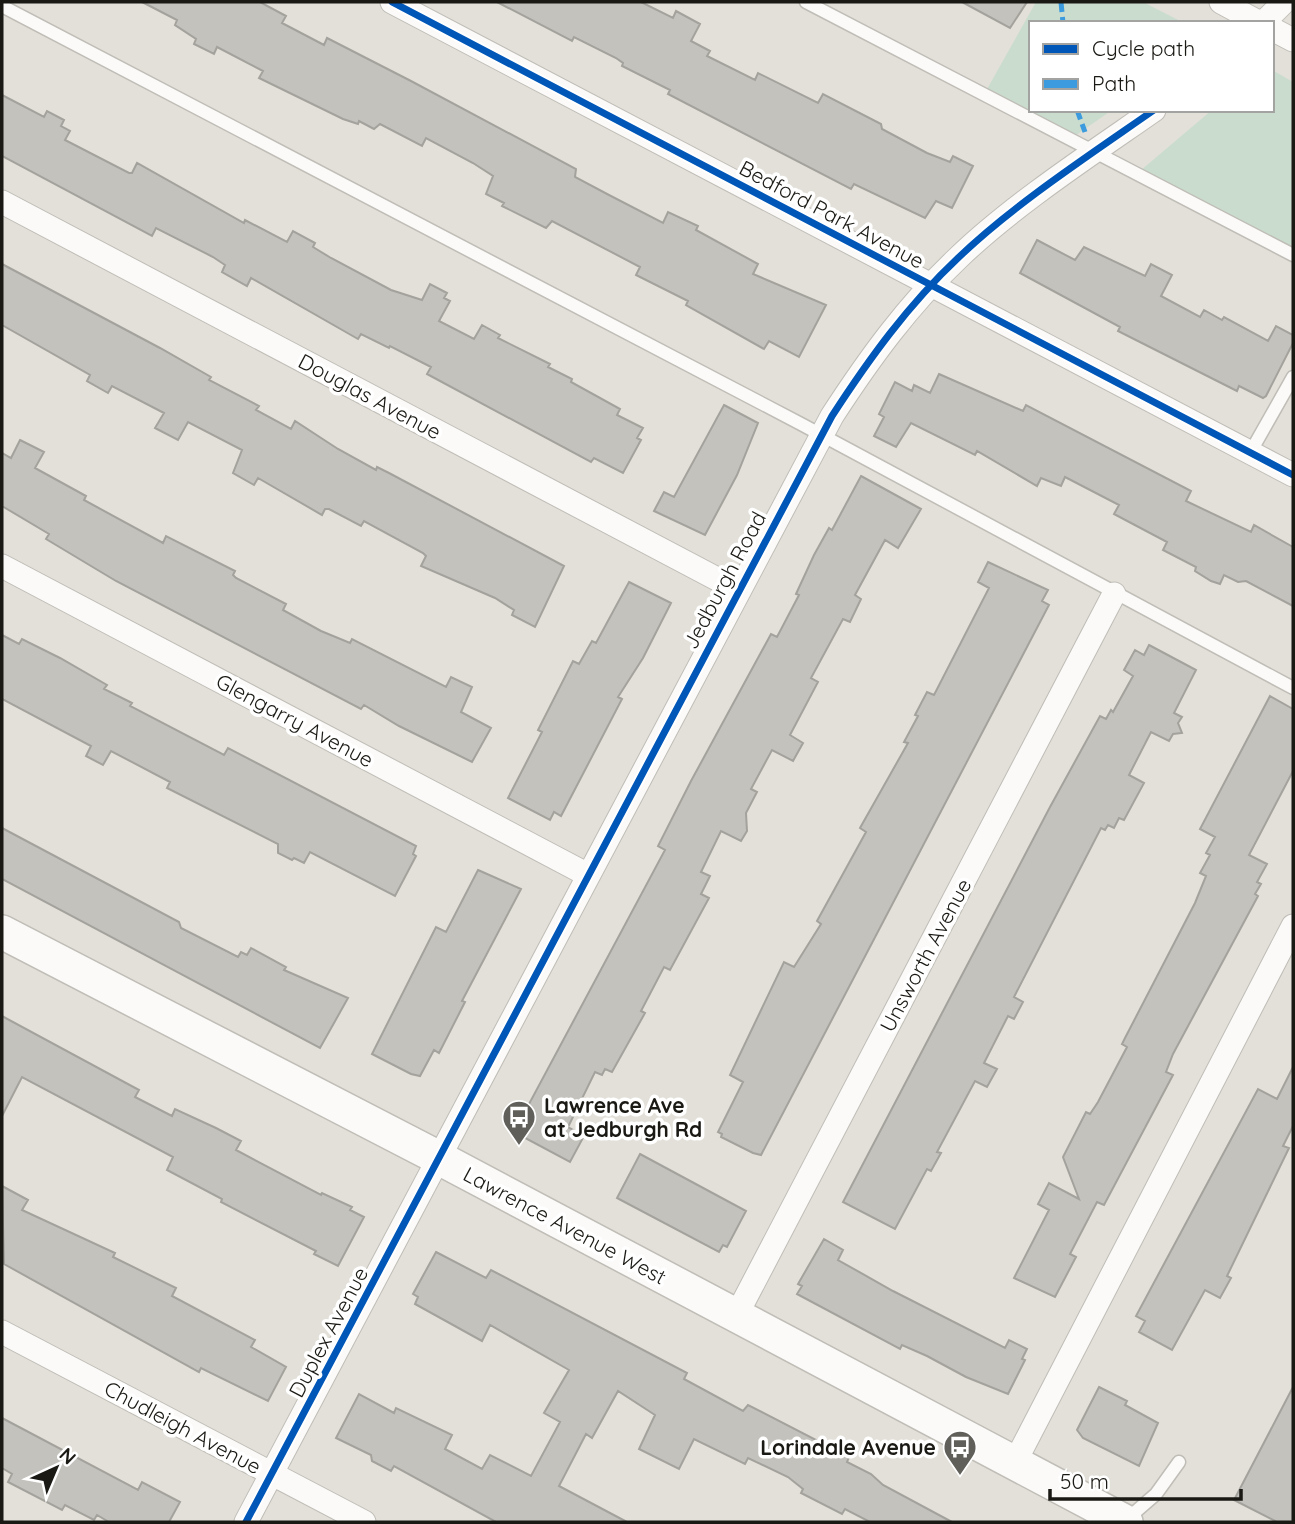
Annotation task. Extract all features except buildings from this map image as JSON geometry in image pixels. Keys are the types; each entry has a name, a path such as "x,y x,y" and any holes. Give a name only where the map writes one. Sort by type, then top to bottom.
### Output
{"main road":[{"name":"Lawrence Avenue West","path":"2,932 439,1158 1125,1522"}],"street":[{"name":"Bedford Park Avenue","path":"392,2 1293,475"},
{"path":"1221,2 1258,21"},
{"path":"1264,21 1284,2"},
{"path":"1274,30 1293,40"},
{"name":"Jedburgh Road","path":"439,1158 820,436 879,347 930,286 968,248 1151,112"},
{"name":"Douglas Avenue","path":"2,202 738,590"},
{"name":"Glengarry Avenue","path":"2,566 588,875"},
{"name":"Unsworth Avenue","path":"736,1316 1114,594"},
{"path":"1014,1464 1293,926"},
{"name":"Duplex Avenue","path":"246,1522 439,1158"},
{"name":"Chudleigh Avenue","path":"2,1332 364,1522"}],"lane":[{"path":"806,2 1293,255"},
{"path":"2,6 1087,576 1114,594 1293,688"},
{"path":"1250,453 1293,377"},
{"path":"1125,1522 1156,1494 1179,1462"}],"green space":[{"path":"1036,2 1143,2 1180,21 1029,21 1029,112 1109,112 1072,138 986,91"},
{"path":"1274,71 1293,82 1293,256 1140,171 1210,112 1274,112"}],"marked path":[{"path":"1061,2 1063,21"},
{"path":"1078,112 1085,132"}],"cycle path":[{"path":"392,2 1293,475"},
{"path":"246,1522 832,416 890,333 922,294 958,258 1028,199 1151,112"}],"place":[{"name":"Lawrence Ave at Jedburgh Rd","path":"519,1147"},
{"name":"Lorindale Avenue","path":"960,1477"}]}
